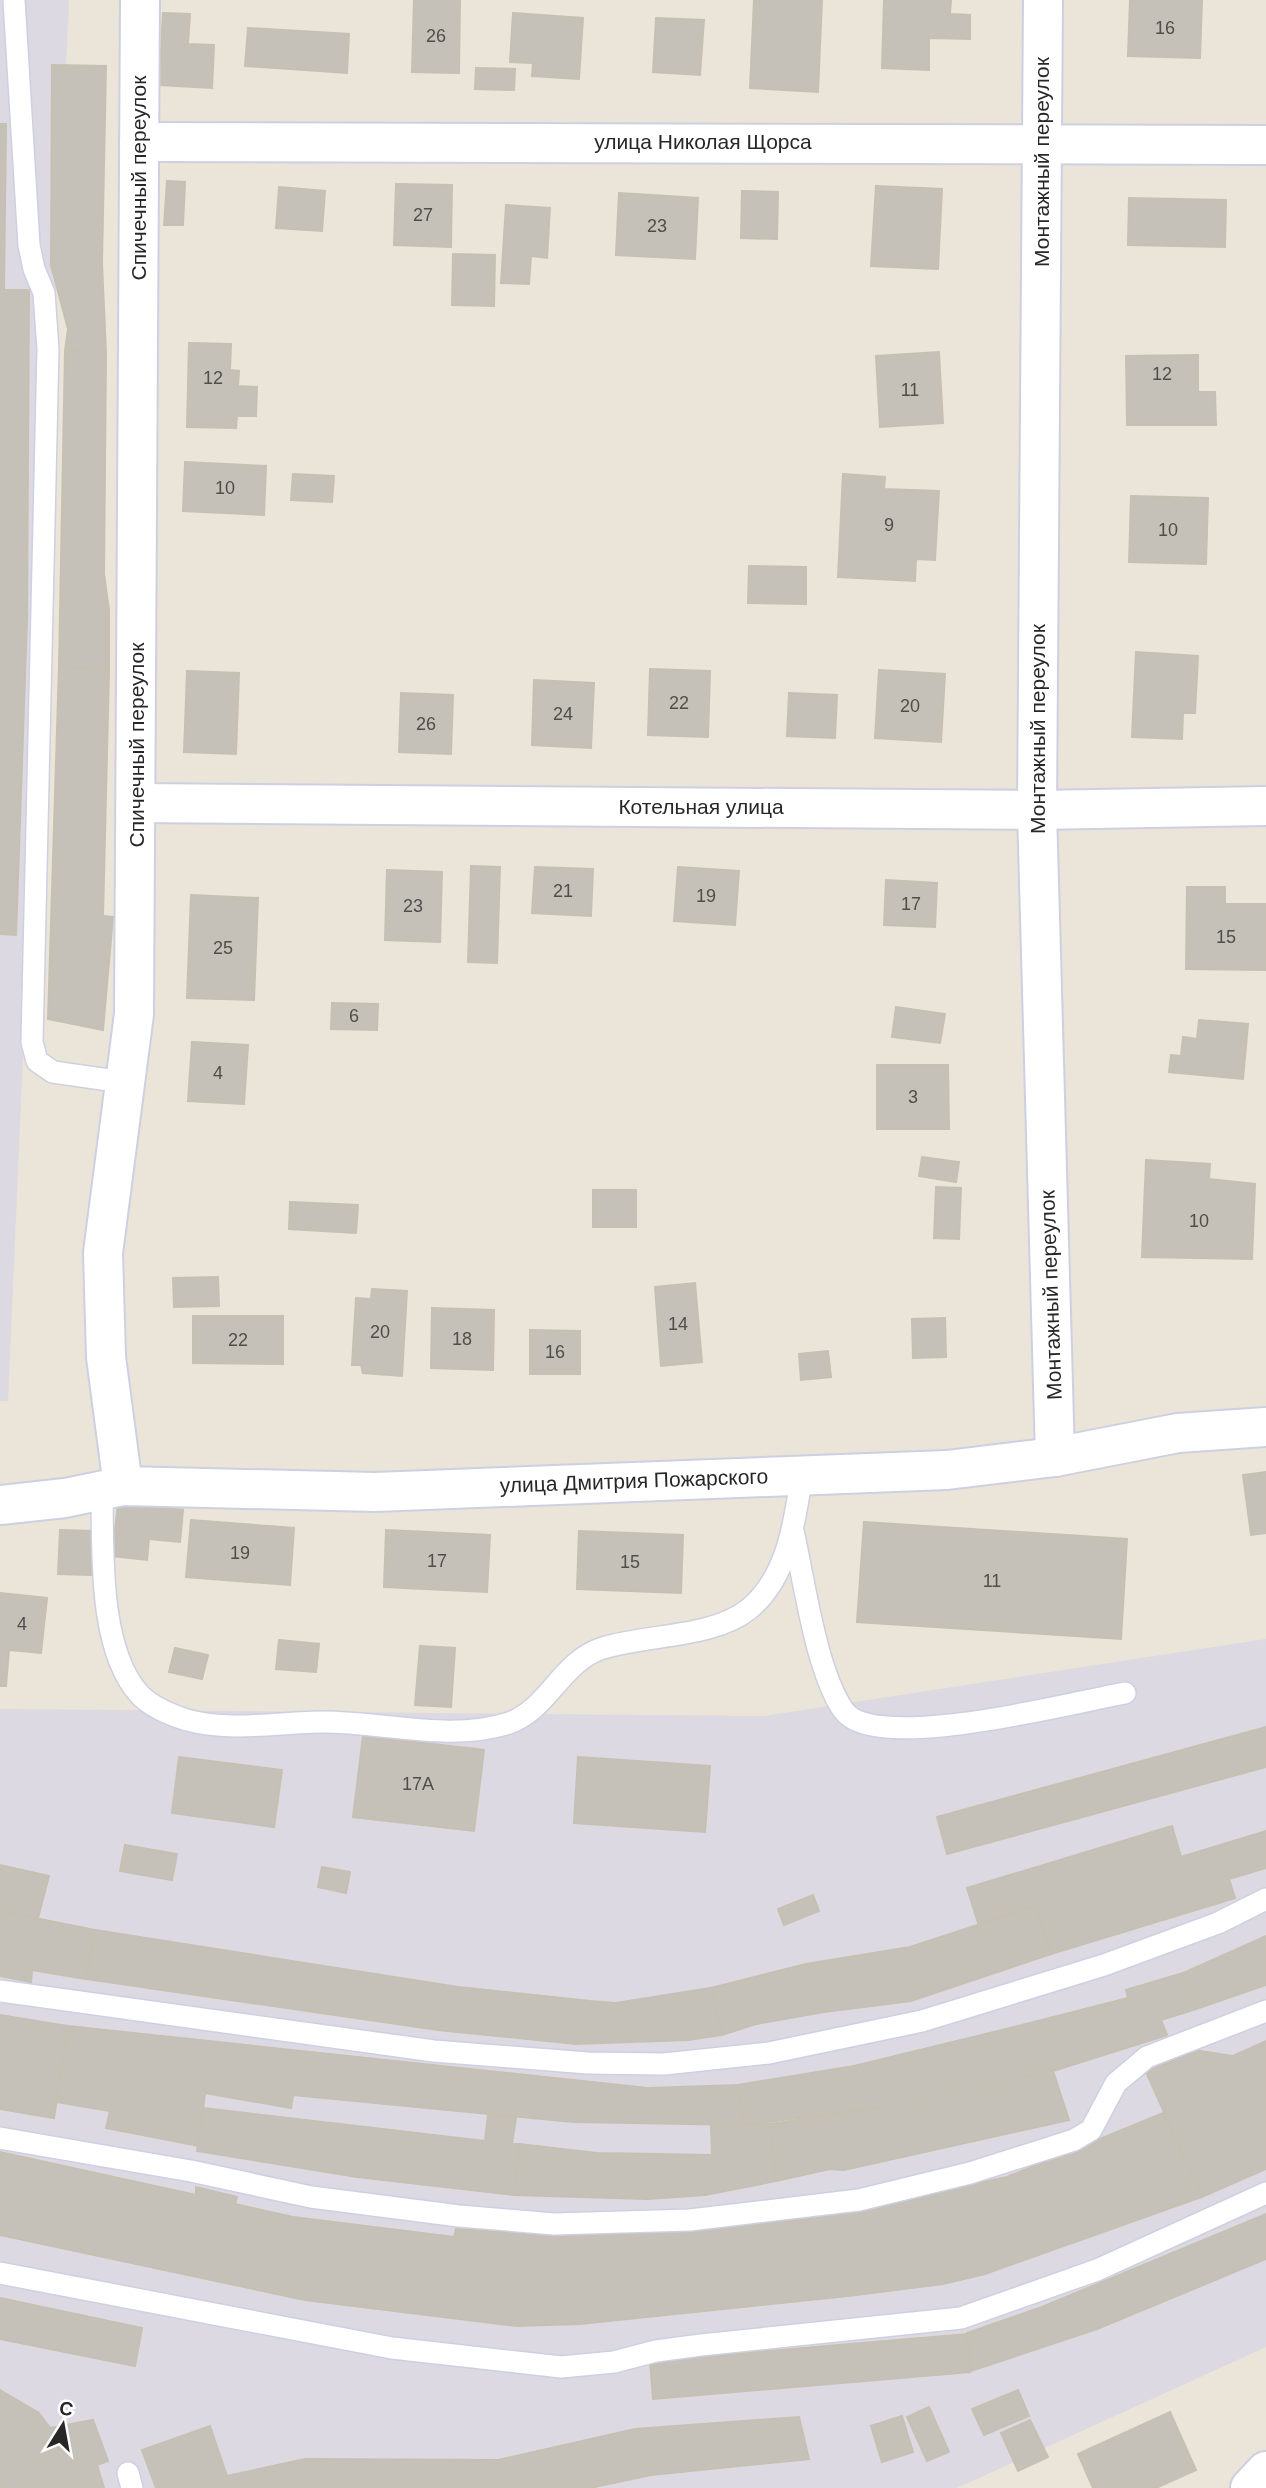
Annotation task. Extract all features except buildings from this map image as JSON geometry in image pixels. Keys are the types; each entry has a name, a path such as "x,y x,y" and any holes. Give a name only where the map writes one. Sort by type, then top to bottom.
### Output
{"street":[{"name":"Спичечный переулок","path":"112,1488 103,1308 103,1253 123,1082 134,1014 140,0"},
{"name":"Монтажный переулок","path":"1043,0 1037,810 1055,1457"},
{"name":"улица Николая Щорса","path":"139,142 1043,142 1266,145"},
{"name":"Котельная улица","path":"137,803 1037,810 1266,806"},
{"name":"улица Дмитрия Пожарского","path":"0,1505 65,1498 112,1488 375,1492 947,1469 1055,1457 1167,1435 1266,1427"},
{"path":"1250,2488 1266,2471"}],"lane":[{"path":"14,0 29,245 34,270 44,293 48,349 32,1042 37,1061 53,1072 123,1082"},
{"path":"112,1488 104,1578 113,1633 121,1663 131,1683 155,1706 188,1720 235,1726 324,1722 424,1729 491,1727 511,1722 530,1711 581,1658 601,1649 660,1635 715,1627 735,1619 751,1607 778,1573 793,1529 802,1474"},
{"path":"793,1529 828,1677 845,1712 857,1721 880,1729 932,1728 1125,1692"},
{"path":"0,1991 434,2051 588,2063 664,2064 769,2053 922,2021 1104,1965 1218,1923 1266,1899"},
{"path":"0,2138 191,2171 311,2197 459,2216 554,2224 690,2220 859,2200 971,2173 1074,2140 1091,2130 1116,2083 1147,2057 1266,2011"},
{"path":"0,2273 392,2348 561,2367 614,2362 656,2351 701,2345 961,2318 1097,2270 1266,2193"}],"shaded area":[{"path":"0,0 69,0 8,1401 0,1401"},
{"path":"1266,1639 1266,2347 957,2488 0,2488 0,1709 764,1716"}]}
